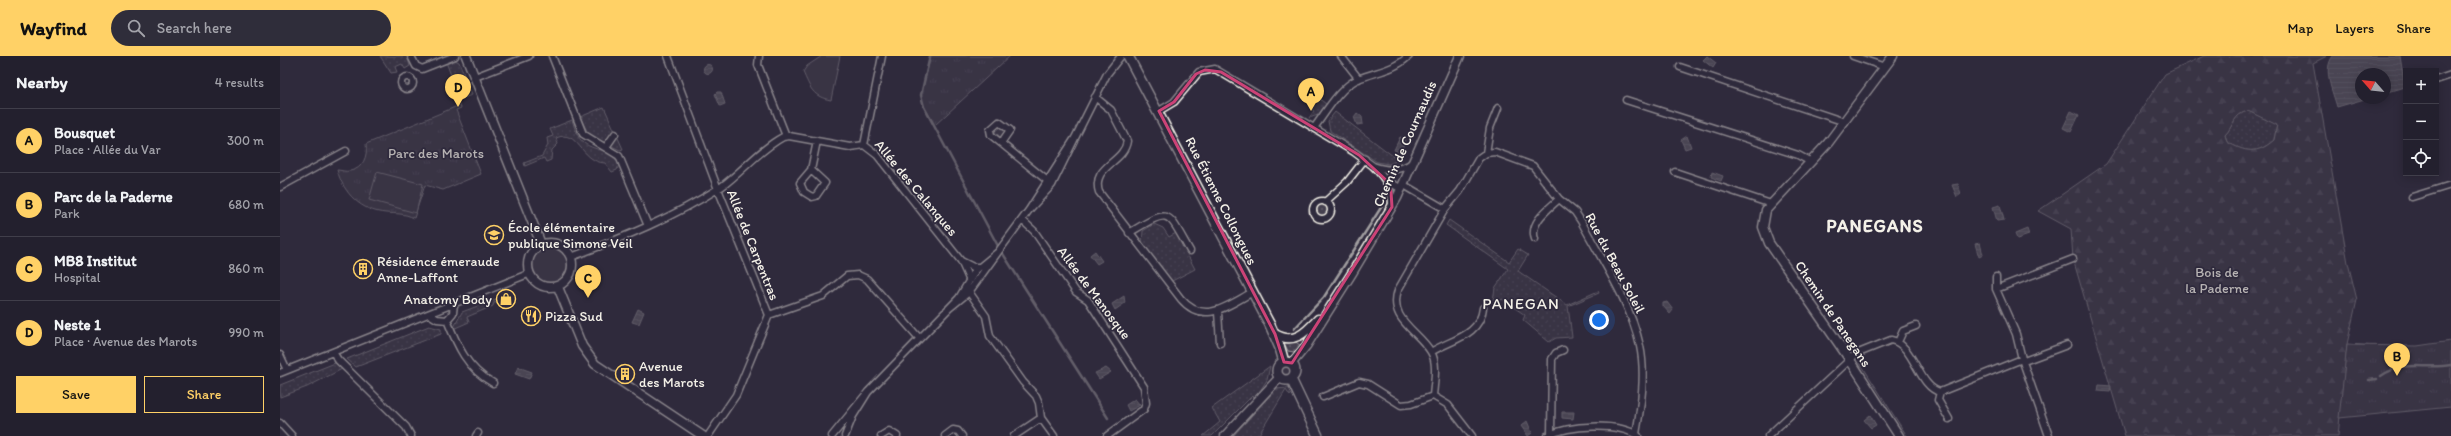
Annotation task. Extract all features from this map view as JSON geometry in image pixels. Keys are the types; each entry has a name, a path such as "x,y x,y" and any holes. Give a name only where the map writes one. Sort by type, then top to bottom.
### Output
{"main road":[{"name":"Rue Étienne Collongues","path":"1128,56 1159,111 1288,363"},
{"path":"1288,363 1296,371 1292,379 1285,380 1280,377 1277,368 1288,363"},
{"path":"1292,379 1318,436"}],"street":[{"path":"411,56 417,67"},
{"path":"417,67 424,68 455,56"},
{"path":"466,56 541,244"},
{"path":"475,77 529,56"},
{"path":"552,56 583,134 591,141 615,152 622,162 648,226"},
{"name":"Allée de Carpentras","path":"668,56 718,188 769,315 736,394 708,436"},
{"path":"759,56 758,65 786,136"},
{"name":"Allée des Calanques","path":"882,56 864,145 877,155 961,261 969,278"},
{"path":"947,310 969,292 1050,183 1075,138 1112,64 1121,56"},
{"path":"1340,56 1359,78"},
{"path":"1314,128 1343,91 1359,78 1392,69 1409,56"},
{"path":"1853,56 1886,67"},
{"name":"Chemin de Panegans","path":"1893,56 1845,122 1811,162 1766,210 1763,222 1765,234 1769,243 1850,360 1898,436"},
{"name":"Chemin de Cournaudis","path":"1288,363 1333,302 1392,208 1403,187 1457,58"},
{"path":"410,77 417,67"},
{"path":"1680,67 1845,122"},
{"path":"1159,111 1174,102 1196,74 1212,69 1222,72 1365,159 1387,181 1392,196 1392,208"},
{"path":"2439,79 2451,76"},
{"path":"1095,97 1111,110 1126,136 1124,150 1101,172 1097,184 1101,196 1187,305 1202,312 1218,312 1253,292"},
{"path":"1626,100 1798,156 1811,162"},
{"path":"1433,396 1434,362 1431,352 1401,317 1395,305 1395,299 1445,209 1460,191 1479,158 1486,153 1490,128 1498,108"},
{"path":"606,147 615,134"},
{"path":"571,257 672,216 718,188 779,139 786,136 850,147 864,145"},
{"path":"811,170 825,183 816,196 812,197 806,194 800,185 811,170 817,141"},
{"path":"1001,143 1050,183"},
{"path":"280,187 346,151"},
{"name":"Rue du Beau Soleil","path":"1486,153 1495,152 1533,166 1559,199 1575,212 1618,288 1633,321 1640,347 1642,375 1637,435"},
{"path":"1325,202 1347,182 1365,159"},
{"path":"1373,166 1392,169 1407,166 1414,160"},
{"path":"1387,181 1392,169"},
{"path":"1675,172 1771,204"},
{"path":"1387,181 1403,187 1445,209"},
{"path":"2412,197 2451,185"},
{"path":"1535,239 1534,228 1538,220 1559,199"},
{"path":"1129,233 1158,216 1166,216 1172,221 1190,251"},
{"name":"Allée de Manosque","path":"1022,220 1034,231 1076,292 1088,300 1144,387 1146,403 1144,409 1108,436"},
{"path":"541,244 553,244 564,249 571,257 572,264 569,274 558,287 550,288 541,285 528,274 527,266 530,257 541,244"},
{"path":"832,436 868,392 959,298 969,278 998,252"},
{"path":"1996,289 2074,259"},
{"path":"961,261 978,269"},
{"path":"977,282 978,269"},
{"path":"280,373 528,274"},
{"path":"769,315 823,296 847,276 858,275 867,279 919,338"},
{"path":"1996,277 1996,289 2016,334 2023,360 2049,436"},
{"path":"965,286 986,316 990,336 1023,382 1036,396 1040,403 1041,418 1054,436"},
{"path":"558,287 582,346 595,364 703,436"},
{"name":"Chemin de Cournaudis","path":"1274,334 1287,340 1297,338 1311,326 1333,302"},
{"path":"429,314 437,320 447,320 453,313 454,304"},
{"path":"1431,352 1473,331 1478,325 1483,308"},
{"path":"1218,312 1220,343"},
{"path":"447,320 461,353 482,376 493,383"},
{"path":"1898,342 1903,331 1916,326"},
{"path":"1768,436 1859,352 1886,341 1898,342 1931,388 1940,392 2023,360 2067,345"},
{"path":"1563,350 1556,353 1552,359 1549,435 1606,426 1616,427 1637,435"},
{"path":"333,352 338,360 406,427 411,436"},
{"path":"280,355 287,370"},
{"path":"1225,436 1280,377"},
{"path":"1324,397 1359,382 1368,384 1400,405 1411,404 1433,396"},
{"path":"846,434 853,416 868,392"},
{"path":"1940,392 1938,400 1949,419"},
{"path":"1433,396 1448,405 1472,436"},
{"path":"1014,436 1041,418"},
{"path":"280,423 292,436"},
{"path":"840,426 846,434"},
{"path":"838,436 840,426"},
{"path":"945,436 953,430 958,431 962,436"},
{"path":"881,436 889,431 897,436"}],"highlighted area":[{"path":"1205,70 1221,72 1359,155 1387,181 1391,192 1392,207 1292,363 1284,362 1275,334 1159,111 1174,102 1196,74"}],"green space":[{"path":"380,56 407,56 410,66 405,69 402,64 395,67 397,72 391,73"},
{"path":"822,56 840,56 831,100 820,97 813,91 803,72 807,66"},
{"path":"931,56 1010,56 935,125 923,104 921,95"},
{"name":"Bois de la Paderne","path":"2204,56 2327,56 2313,63 2348,263 2357,300 2347,344 2377,346 2347,345 2338,436 2125,436 2073,259 2071,229 2038,211 2106,164 2165,74","holes":["2248,111 2277,125 2274,140 2268,145 2256,150 2245,150 2233,145 2227,142 2225,135 2239,115"]},
{"path":"453,59 459,62 472,95 460,99 446,62"},
{"path":"1317,97 1326,104 1318,115 1309,118 1314,111 1309,107"},
{"name":"Parc des Marots","path":"460,105 461,108 456,110 481,174 443,190 425,185 414,218 403,214 377,212 361,205 349,194 340,179 337,170 348,171 358,168 364,161 366,144"},
{"path":"604,107 623,149 620,150 589,135 580,117"},
{"path":"2248,111 2277,124 2274,140 2268,145 2256,150 2245,150 2233,145 2227,142 2225,135 2239,115"},
{"path":"1335,112 1397,159 1401,159 1389,164 1377,162 1330,131 1328,121"},
{"path":"572,120 576,133 582,141 589,146 613,156 619,165 617,170 612,172 605,163 590,157 575,141 564,136 556,138 558,144 552,150 551,160 546,162 544,158 525,166 524,163 542,156 548,145 547,138 553,136 550,129"},
{"path":"1000,127 1005,132 1000,137 995,132"},
{"path":"377,172 423,184 416,213 369,200"},
{"path":"1320,205 1324,205 1326,206 1326,214 1320,215 1317,212 1317,208"},
{"path":"1449,220 1509,262 1518,249 1528,255 1518,271 1567,305 1598,291 1599,293 1568,306 1572,337 1556,338 1549,342 1523,320 1525,315 1502,299 1498,304 1493,300 1495,288 1508,269 1446,225"},
{"path":"1154,224 1163,228 1169,237 1176,233 1195,269 1172,281 1142,244 1143,231"},
{"path":"554,247 563,252 567,258 567,272 563,278 554,283 546,283 537,278 533,272 532,261 537,252 543,248"},
{"path":"499,298 500,301 494,303 493,306 467,317 469,322 453,329 462,312"},
{"path":"429,326 441,329 441,334 356,367 347,359"},
{"path":"2451,341 2451,407 2339,418 2347,345 2417,346"},
{"path":"1296,342 1301,346 1294,352 1288,351 1284,343"},
{"path":"335,363 342,369 307,387 280,397 280,385"},
{"path":"1859,363 1907,436 1902,436 1867,382"},
{"path":"1270,366 1267,380 1256,397 1252,396 1212,436 1203,436 1220,422 1212,408"},
{"path":"1284,366 1288,366 1290,367 1290,375 1284,376 1281,373 1281,369"},
{"path":"1288,388 1293,392 1290,396 1286,390 1258,436 1233,436 1276,389"}],"shaded area":[{"path":"1707,56 1716,63 1713,68 1703,60"},
{"path":"2333,56 2400,56 2403,75 2403,88 2391,91 2391,68 2355,68 2355,102 2337,107 2329,81 2328,68"},
{"path":"706,65 710,65 712,69 710,73 706,73 704,71 704,67"},
{"path":"717,92 721,92 725,104 720,106 715,94"},
{"path":"2071,111 2079,115 2071,132 2063,128"},
{"path":"1357,113 1362,117 1363,124 1357,125 1354,117"},
{"path":"1687,136 1691,147 1685,149 1681,140"},
{"path":"1400,137 1406,140 1400,152 1394,150"},
{"path":"1712,172 1723,176 1721,181 1711,177"},
{"path":"1958,184 1961,194 1957,197 1952,185"},
{"path":"2000,205 2004,220 1997,221 1993,207"},
{"path":"2027,229 2029,235 2017,239 2015,234"},
{"path":"1980,243 1983,255 1979,257 1975,244"},
{"path":"1095,251 1102,261 1097,264 1090,255"},
{"path":"1124,296 1125,303 1115,310 1112,304"},
{"path":"1667,302 1673,310 1670,314 1663,306 1663,303"},
{"path":"638,309 644,312 639,324 632,322"},
{"path":"518,367 532,372 529,379 515,374"},
{"path":"1106,368 1111,372 1099,379 1095,373"},
{"path":"2099,385 2111,386 2110,392 2098,391"},
{"path":"1135,399 1140,405 1129,411 1126,405"},
{"path":"1562,412 1574,412 1573,419 1562,418"},
{"path":"1870,415 1876,425 1871,428 1864,420"},
{"path":"1527,421 1532,433 1528,436 1521,426"}],"waterway":[{"path":"930,56 921,95 924,107 998,246 1108,418"},
{"path":"1294,329 1324,297 1382,206"},
{"path":"2381,376 2390,371 2407,366 2451,365"},
{"path":"2369,380 2377,379"}],"place":[{"name":"Neste 1","path":"458,107"},
{"name":"Bousquet","path":"1311,111"},
{"name":"École élémentaire publique Simone Veil","path":"494,235"},
{"name":"Résidence émeraude Anne-Laffont","path":"363,269"},
{"name":"MB8 Institut","path":"588,298"},
{"name":"Anatomy Body","path":"506,299"},
{"name":"Pizza Sud","path":"531,316"},
{"name":"Avenue des Marots","path":"625,374"},
{"name":"Parc de la Paderne","path":"2397,376"}],"district":[{"name":"PANEGANS","path":"1875,226"},
{"name":"PANEGAN","path":"1521,303"}]}
